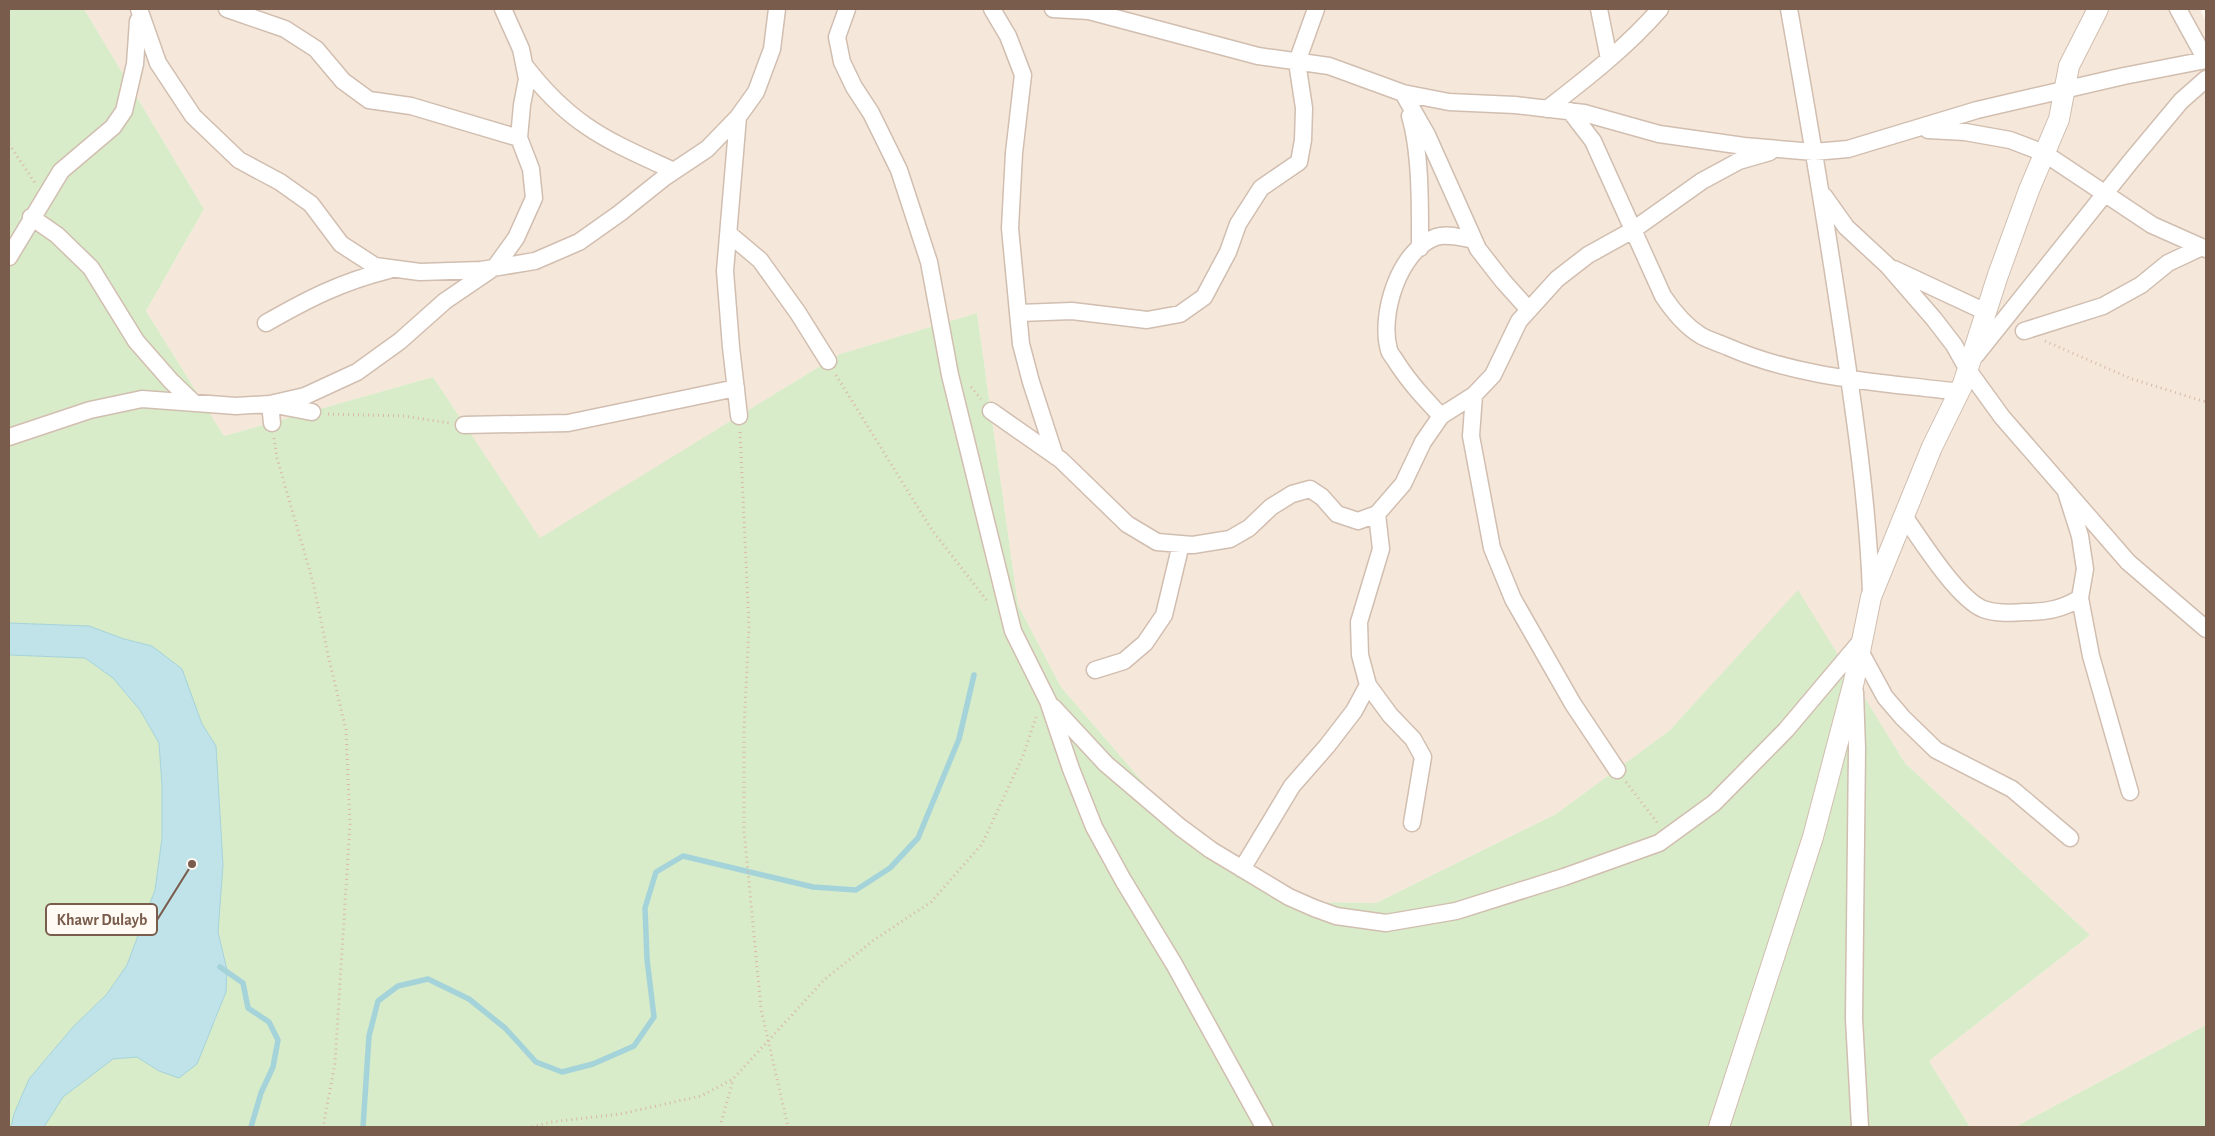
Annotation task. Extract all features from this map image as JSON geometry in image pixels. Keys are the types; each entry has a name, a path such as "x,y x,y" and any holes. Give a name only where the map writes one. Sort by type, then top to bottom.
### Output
{"street":[{"path":"9,257 61,171 113,127 124,111 135,64 139,28 138,9"},
{"path":"138,9 158,63 193,116 239,160 280,182 312,204 341,244 375,266 420,272 495,268 535,261 579,242 674,171 707,149 738,117 756,92 772,49 777,9"},
{"path":"226,9 285,29 316,49 343,82 369,100 411,106 491,128 519,138"},
{"path":"9,437 90,410 142,399 236,406 270,404 305,396 357,372 400,341 445,301 495,268 516,238 534,198 531,169 519,138 527,79 525,66 522,49 503,9"},
{"path":"847,9 837,36 842,62 854,87 871,113 899,170 929,262 950,375 1013,631 1046,697 1094,827 1123,880 1174,964 1264,1127"},
{"path":"992,9 1008,36 1023,75 1014,153 1010,228 1021,344 1056,456"},
{"path":"1053,9 1089,12 1258,56 1329,66 1403,93 1449,102 1515,105 1570,111 1584,113 1659,134 1814,152 1848,149 1976,110 2124,76 2206,60 2178,9"},
{"path":"1019,313 1072,311 1147,320 1180,314 1204,297 1228,252 1238,224 1262,188 1299,162 1303,140 1304,108 1297,62 1316,9"},
{"path":"1599,9 1609,59"},
{"path":"1546,109 1609,59 1647,24 1660,9"},
{"path":"1789,9 1821,192 1850,379 1869,548 1871,597"},
{"path":"1719,1127 1813,837 1854,681 1871,597 1932,447 1960,392 2029,190 2058,119 2069,66 2098,9"},
{"path":"525,66 546,92 585,126 635,153 674,171"},
{"path":"1969,366 2002,320 2104,194 2181,101 2206,79"},
{"path":"1403,93 1426,135 1478,249 1529,310"},
{"path":"1403,93 1414,132 1420,209 1420,248"},
{"path":"1570,111 1593,141 1663,296 1676,315 1700,334 1751,357 1793,369 1850,379 1960,392"},
{"path":"738,117 725,271 740,416"},
{"path":"1916,129 1965,132 2010,140 2044,153 2152,225 2204,248"},
{"path":"991,411 1056,456 1127,524 1157,542 1193,544 1230,539 1250,528 1278,502 1292,494 1310,489 1322,497 1337,514 1358,521 1377,514 1403,484 1423,442 1441,416 1474,395 1492,375 1519,321 1557,279 1588,256 1632,230 1702,181 1739,161 1780,149"},
{"path":"1821,192 1846,227 1888,266 1954,345 2002,417 2064,485 2128,562 2206,629"},
{"path":"32,217 57,235 91,268 136,341 171,382 194,403"},
{"path":"729,234 760,260 798,313 828,361"},
{"path":"1441,416 1411,385 1389,350 1387,312 1404,264 1420,248 1436,238 1453,236 1474,240"},
{"path":"2024,331 2103,306 2141,284 2168,263 2204,248"},
{"path":"1888,266 1986,312"},
{"path":"266,323 310,298 355,278 396,269"},
{"path":"464,425 568,423 736,388"},
{"path":"1474,395 1471,436 1492,548 1513,599 1573,704 1617,770"},
{"path":"270,404 312,412"},
{"path":"270,404 272,423"},
{"path":"2064,485 2080,536 2085,569 2080,598 2091,656 2130,792"},
{"path":"1377,514 1381,549 1359,622 1360,655 1368,685 1390,715 1413,740 1423,757 1412,823"},
{"path":"1904,516 1961,593 1983,609 2005,613 2030,612 2064,608 2080,598"},
{"path":"1095,670 1124,661 1145,643 1155,629 1164,614 1181,544"},
{"path":"1046,697 1106,764 1154,806 1211,850 1289,897 1314,908 1336,916 1386,923 1456,911 1564,877 1658,843 1714,803 1786,730 1861,646"},
{"path":"1861,646 1885,697 1936,750 2012,789 2070,838"},
{"path":"1854,681 1857,748 1854,1020 1860,1127"},
{"path":"1242,869 1292,786 1354,711 1368,685"}],"path":[{"path":"9,144 45,196"},
{"path":"2024,331 2067,352 2132,379 2206,402"},
{"path":"828,361 932,530 994,609"},
{"path":"312,412 348,416 404,416 464,425"},
{"path":"740,416 749,627 744,728 744,830 761,1009 788,1127"},
{"path":"272,423 277,458 314,582 328,655 346,730 350,824 335,1063 323,1127"},
{"path":"532,1127 551,1122 620,1114 676,1102 701,1096 733,1079 825,979 874,940 931,902 982,844 1022,756 1046,697"},
{"path":"1617,770 1668,837"},
{"path":"720,1127 733,1079"}],"shaded area":[{"path":"84,9 2200,9 2206,22 2206,1025 2015,1127 1970,1127 1929,1061 2090,935 1905,763 1798,591 1669,731 1556,814 1376,903 1314,902 1172,816 1061,687 1018,605 977,313 840,354 540,539 433,377 224,436 146,311 204,209"}],"green space":[{"path":"9,9 84,9 204,209 146,311 224,436 433,377 540,538 840,354 977,313 1018,605 1061,687 1172,816 1314,902 1376,903 1556,814 1669,731 1798,590 1905,763 2090,935 1929,1061 1970,1127 44,1127 63,1097 113,1059 137,1057 159,1071 215,1021 226,992 227,970 218,932 223,865 216,746 202,724 194,702 152,646 46,625 9,623"},
{"path":"9,655 85,658 113,678 140,710 159,743 162,786 162,838 155,890 127,965 107,994 73,1027 29,1079 14,1114 11,1127 9,1127"},
{"path":"2206,1025 2206,1127 2015,1127"}],"water":[{"path":"9,623 89,626 124,639 152,646 182,669 202,724 216,746 223,865 218,932 227,970 226,992 197,1064 179,1078 159,1071 137,1057 113,1059 63,1097 44,1127 11,1127 14,1114 29,1079 73,1027 107,994 127,965 155,890 162,838 162,786 159,743 140,710 113,678 85,658 9,655"}],"waterway":[{"path":"363,1127 369,1036 378,1001 398,986 428,979 469,999 505,1028 536,1062 562,1072 593,1064 634,1046 654,1017 647,959 645,908 656,872 683,856 813,887 856,890 890,868 918,838 959,739 974,675"},
{"path":"220,967 243,983 248,1008 269,1022 278,1040 273,1067 261,1093 251,1127"}],"place":[{"name":"Khawr Dulayb","path":"192,864"}]}
